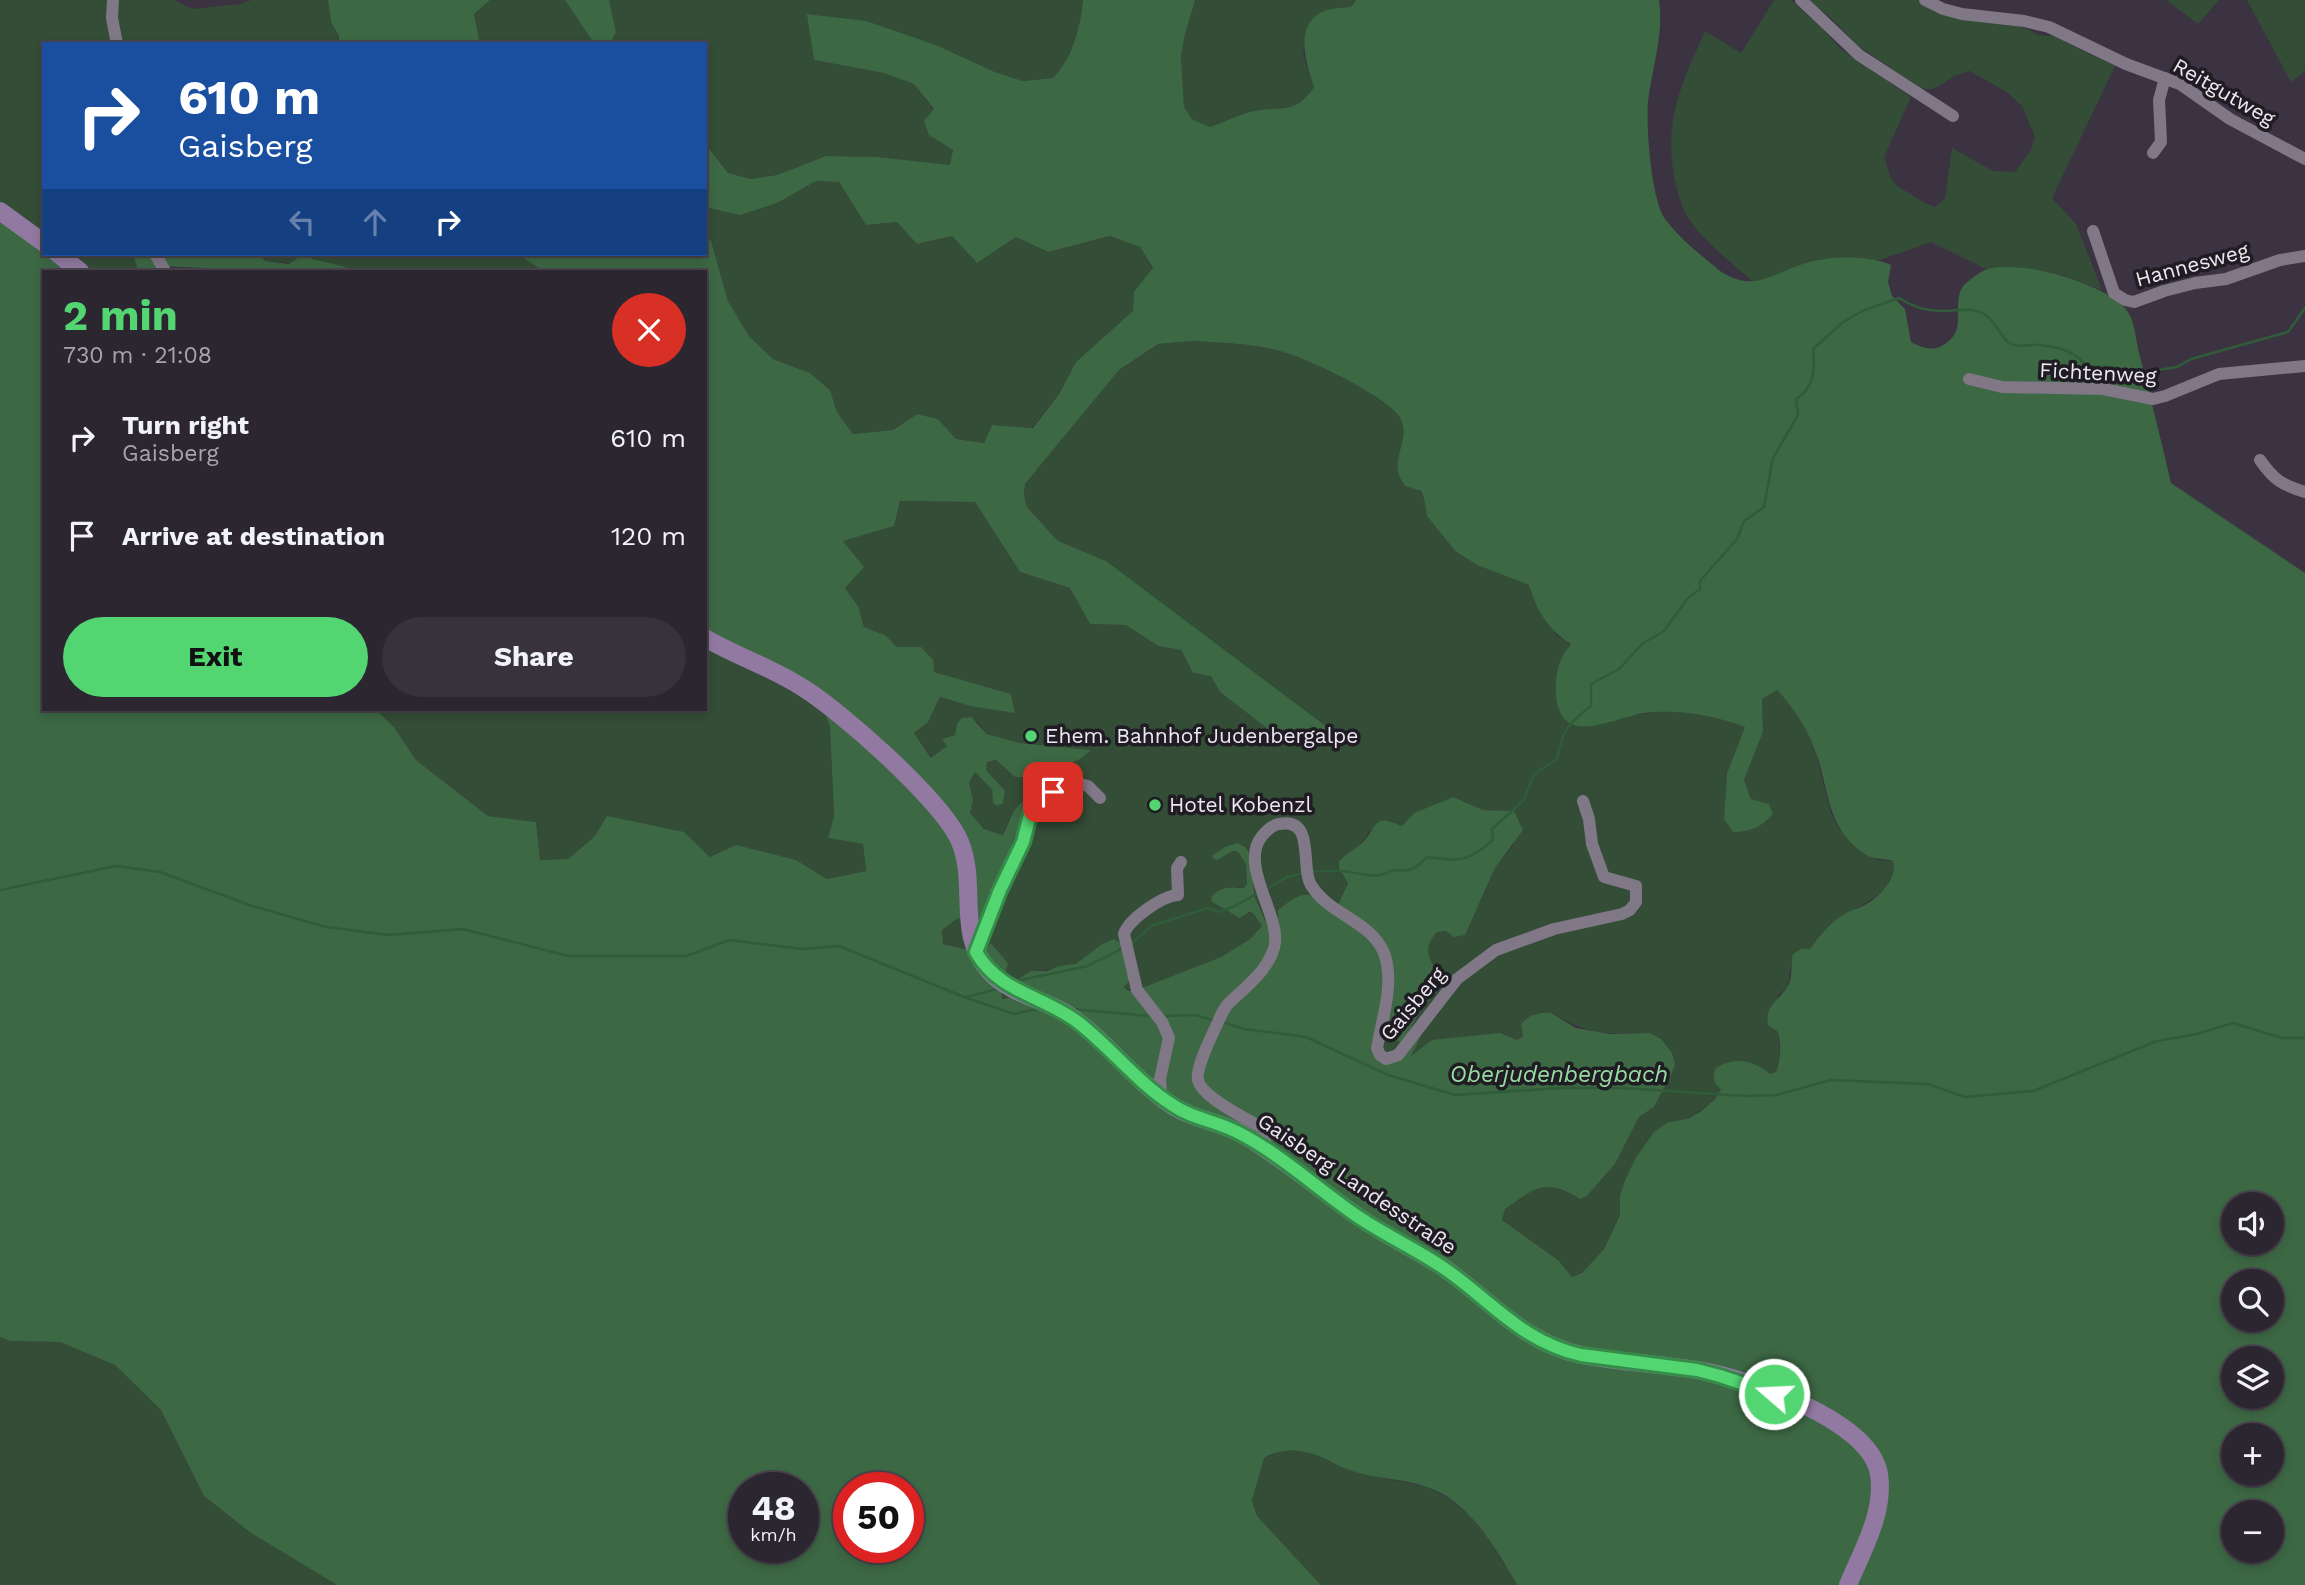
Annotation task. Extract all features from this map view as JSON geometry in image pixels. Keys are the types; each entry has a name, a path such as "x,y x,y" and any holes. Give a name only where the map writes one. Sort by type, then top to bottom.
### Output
{"main road":[{"path":"0,212 42,242"},
{"path":"61,256 79,270"},
{"path":"707,639 778,673 818,697 893,762 940,812 955,831 964,853 968,925 978,956"},
{"name":"Gaisberg Landesstraße","path":"978,956 1000,981 1058,1009 1078,1022 1161,1097 1185,1113 1239,1132 1359,1218 1447,1270 1513,1324 1559,1350 1605,1359 1697,1370 1800,1403 1839,1423 1870,1452 1879,1474 1880,1496 1874,1522 1847,1585"}],"street":[{"path":"113,0 112,18 117,42"},
{"path":"1801,0 1859,55 1953,116"},
{"name":"Reitgutweg","path":"1925,0 1962,14 2039,24 2186,88 2230,119 2305,159"},
{"path":"2153,153 2161,142 2159,100 2165,78"},
{"name":"Hannesweg","path":"2093,231 2114,293 2134,302 2164,291 2226,279 2280,260 2305,256"},
{"name":"Fichtenweg","path":"1969,379 2003,387 2092,388 2153,399 2219,374 2305,366"},
{"path":"2260,460 2271,477 2305,492"},
{"path":"978,956 1000,890 1023,842 1033,806 1072,782 1088,786 1100,798"},
{"name":"Gaisberg","path":"1266,1150 1264,1129 1212,1097 1198,1080 1199,1070 1222,1013 1266,966 1275,943 1275,929 1255,865 1258,841 1265,832 1283,823 1293,824 1301,831 1305,840 1308,878 1313,888 1324,900 1365,928 1380,946 1388,969 1388,986 1377,1048 1385,1059 1392,1059 1398,1055 1457,979 1496,950 1537,934 1622,914 1630,910 1636,902 1636,886 1604,877 1592,844 1589,819 1583,801"},
{"path":"1161,1097 1160,1079 1169,1038 1162,1022 1136,990 1124,934 1129,926 1160,899 1178,895 1177,868 1181,862"}],"green space":[{"path":"0,0 174,0 192,9 240,4 251,0 328,0 331,22 339,36 338,42 42,42 42,248 0,207"},
{"path":"328,0 490,0 474,14 480,42 339,42 339,36 331,22"},
{"path":"490,0 565,0 593,42 480,42 474,14"},
{"path":"565,0 609,0 616,32 611,42 593,42"},
{"path":"609,0 1083,0 1074,42 1060,70 1053,78 1023,81 995,72 936,45 866,22 808,14 814,60 884,73 914,84 934,110 953,150 951,166 877,157 826,156 777,175 751,179 728,173 707,145 707,42 611,42 616,32"},
{"path":"1083,0 1195,0 1181,56 1184,107 1192,119 1210,127 1257,110 1291,107 1306,97 1314,87 1305,56 1308,25 1324,11 1351,7 1356,0 1659,0 1659,38 1648,102 1649,144 1656,196 1665,219 1720,271 1732,278 1754,281 1806,263 1827,259 1861,258 1891,265 1888,282 1892,296 1905,309 1911,342 1927,348 1941,346 1955,334 1960,292 1964,285 1983,271 1999,267 2039,270 2083,283 2118,302 2128,312 2134,326 2171,483 2305,573 2305,1585 1517,1585 1481,1528 1441,1493 1418,1484 1355,1472 1311,1454 1289,1450 1264,1458 1252,1501 1257,1516 1321,1585 337,1585 251,1533 204,1496 161,1410 115,1365 60,1342 10,1341 0,1337 0,207 42,248 42,256 51,256 69,270 42,270 42,711 377,711 394,727 416,760 488,816 536,822 540,860 568,859 595,836 607,816 684,832 710,857 736,845 796,860 827,879 866,871 863,844 828,838 834,816 830,727 817,690 707,633 707,270 542,270 520,256 707,256 707,239 711,241 728,301 749,336 773,359 810,373 830,390 837,412 853,434 893,430 917,414 938,419 956,439 984,443 992,425 1033,428 1059,394 1076,362 1133,311 1134,292 1153,268 1140,247 1110,236 1048,252 1016,237 977,263 952,236 917,244 897,222 866,225 839,182 816,181 777,203 740,215 709,208 707,146 728,173 751,179 777,175 826,156 877,157 950,165 953,150 929,135 924,121 934,109 914,84 884,73 814,60 807,14 866,21 936,45 995,72 1023,81 1053,78 1066,61 1074,42","holes":["1192,341 1261,347 1295,356 1365,390 1393,410 1403,424 1399,475 1405,486 1421,491 1427,516 1455,551 1477,565 1529,585 1544,619 1556,633 1571,644 1559,665 1556,685 1558,705 1567,721 1574,725 1589,726 1644,713 1670,712 1707,716 1745,727 1727,773 1724,819 1733,832 1745,831 1760,825 1773,814 1769,804 1751,799 1744,780 1763,732 1762,699 1777,690 1811,739 1830,805 1841,830 1863,853 1893,861 1890,881 1876,897 1835,920 1810,949 1801,949 1793,954 1789,984 1771,1007 1767,1018 1768,1025 1778,1032 1779,1037 1780,1057 1776,1072 1770,1074 1757,1065 1743,1061 1722,1065 1715,1069 1714,1080 1721,1089 1715,1099 1689,1118 1667,1123 1654,1132 1635,1159 1624,1183 1620,1196 1620,1215 1604,1249 1582,1273 1572,1277 1558,1260 1502,1220 1505,1209 1524,1195 1541,1188 1558,1188 1580,1199 1587,1196 1615,1164 1639,1117 1654,1107 1672,1073 1675,1064 1672,1053 1661,1039 1650,1033 1610,1034 1576,1028 1551,1013 1541,1013 1530,1016 1521,1024 1523,1036 1517,1040 1500,1033 1432,1040 1411,1056 1428,1021 1385,1062 1371,1045 1376,1034 1405,1041 1421,1010 1438,990 1439,976 1430,959 1428,947 1437,932 1446,931 1454,937 1465,935 1495,868 1523,830 1514,811 1483,810 1453,797 1414,813 1402,826 1380,821 1362,843 1339,861 1339,868 1348,883 1338,905 1307,895 1295,898 1278,910 1279,933 1270,953 1267,946 1273,938 1255,898 1249,853 1238,843 1225,847 1212,858 1217,860 1233,851 1238,852 1246,864 1247,884 1244,888 1218,891 1211,897 1212,902 1240,918 1249,912 1253,913 1262,926 1250,939 1221,957 1134,991 1128,991 1124,987 1130,980 1121,943 1114,939 1102,944 1076,964 1047,971 1031,971 1017,980 1019,984 1015,997 1002,999 1002,985 1008,963 991,943 984,951 943,944 942,930 958,918 980,933 991,896 1028,804 1026,800 1017,806 1003,835 984,829 970,813 973,800 969,783 975,772 992,790 993,803 997,806 1003,803 1005,791 986,770 987,762 996,760 1015,777 1034,778 1040,785 1037,794 1063,777 1073,762 1091,750 1020,743 987,734 971,717 962,718 957,724 955,735 942,739 947,746 931,758 914,733 928,722 940,697 970,706 1015,713 1011,694 934,672 933,660 921,647 897,647 885,635 864,627 858,606 845,588 864,567 843,541 894,526 900,501 975,502 1020,572 1070,588 1090,624 1126,625 1158,646 1181,650 1193,673 1211,676 1220,692 1268,729 1298,730 1338,750 1343,739 1106,561 1058,541 1027,507 1025,484 1119,370 1158,344"]},
{"path":"1195,0 1356,0 1352,7 1323,11 1309,32 1304,54 1314,87 1306,97 1291,107 1257,110 1210,127 1192,119 1184,107 1181,56"},
{"path":"1774,0 1791,0 1841,49 1911,97 1884,157 1896,185 1935,207 1945,199 1952,148 1993,171 2015,172 2031,150 2035,137 2022,106 2008,93 1970,71 1932,89 1917,86 1857,45 1830,17 1807,0 1917,0 1958,17 2026,28 2037,35 2053,36 2115,66 2052,198 2076,224 2102,290 2065,276 2017,267 1986,269 1931,242 1880,260 1836,259 1806,263 1765,281 1753,282 1722,255 1694,226 1681,202 1672,155 1673,118 1682,84 1705,31 1741,53"},
{"path":"2166,0 2219,0 2198,24"},
{"path":"2247,0 2305,0 2305,71 2291,82"},
{"path":"816,181 839,182 866,225 897,222 917,244 952,236 977,263 1016,237 1048,252 1110,236 1140,247 1153,269 1135,292 1134,311 1076,362 1059,394 1032,428 992,425 984,443 956,439 938,419 917,414 893,430 853,434 837,412 830,390 810,373 773,359 749,336 728,301 711,242 707,239 707,206 709,208 777,203"},
{"path":"51,256 134,256 138,270 69,270"},
{"path":"134,256 261,256 265,261 289,264 301,256 357,270 230,270 161,266 162,270 138,270"},
{"path":"261,256 520,256 542,270 358,270 265,261"},
{"path":"1192,341 1249,345 1295,356 1347,380 1393,410 1400,418 1404,431 1398,465 1399,475 1405,486 1420,491 1427,516 1455,551 1477,565 1529,585 1557,636 1571,644 1561,658 1576,726 1655,712 1681,712 1745,727 1727,773 1724,819 1769,804 1751,799 1744,780 1763,732 1762,699 1777,689 1801,718 1815,751 1831,813 1839,829 1878,860 1893,861 1889,884 1881,893 1834,921 1809,950 1791,963 1788,987 1778,995 1771,1027 1778,1032 1780,1057 1776,1072 1770,1074 1748,1062 1699,1112 1680,1120 1620,1196 1620,1215 1604,1249 1582,1273 1572,1277 1558,1260 1502,1220 1505,1208 1524,1195 1541,1188 1558,1188 1580,1199 1587,1196 1615,1164 1639,1117 1654,1107 1661,1039 1642,1033 1592,1031 1551,1013 1517,1040 1500,1033 1408,1060 1428,1021 1397,1060 1371,1045 1376,1034 1405,1041 1421,1010 1438,990 1439,976 1428,953 1430,940 1436,932 1446,931 1481,901 1495,868 1514,844 1515,811 1483,810 1453,797 1414,813 1402,826 1389,820 1369,831 1340,868 1348,883 1338,905 1279,910 1279,933 1270,953 1267,946 1271,934 1255,898 1249,853 1238,843 1217,860 1233,851 1238,852 1246,864 1247,884 1244,888 1236,887 1212,902 1227,911 1253,913 1262,926 1250,939 1221,957 1134,991 1128,991 1124,987 1127,983 1121,943 1114,939 1076,964 1031,971 1019,984 1015,997 1002,999 1000,987 1008,963 991,943 985,951 943,944 942,930 958,918 980,933 991,896 1028,804 1014,811 1003,835 984,829 970,813 973,800 969,783 975,772 992,790 993,803 997,806 986,770 987,762 996,760 1015,777 1034,778 1040,785 1036,793 1038,794 1063,777 1073,762 1090,750 1020,743 987,734 978,722 957,724 955,735 942,739 948,746 932,758 914,733 928,722 940,697 970,706 1015,712 1011,694 934,672 897,647 885,635 864,627 858,606 845,588 842,541 894,526 900,501 975,502 1020,572 1070,588 1090,624 1126,625 1158,646 1181,650 1193,673 1211,675 1220,692 1268,729 1298,730 1338,750 1106,561 1058,541 1027,507 1025,484 1119,370 1158,344"},
{"path":"707,633 817,690 830,727 834,816 828,838 863,844 866,871 827,879 796,860 710,857 684,832 595,836 568,859 540,860 536,822 488,816 416,760 394,727 377,711 707,711"},
{"path":"0,1337 10,1341 60,1342 115,1365 161,1410 204,1496 251,1533 337,1585 0,1585"},
{"path":"1283,1450 1308,1452 1355,1472 1428,1487 1450,1499 1469,1515 1488,1538 1517,1585 1321,1585 1257,1516 1252,1501 1264,1458"}],"waterway":[{"path":"1311,871 1380,875 1392,870 1411,869 1427,857 1469,857 1493,840 1492,829 1523,801 1534,774 1557,759 1567,728 1591,706 1591,684 1619,669 1643,643 1663,632 1688,598 1700,589 1700,581 1737,539 1744,521 1764,507 1773,458 1798,415 1796,399 1810,384 1814,364 1813,349 1842,323 1862,311 1899,298 1927,310 1977,311 1989,317 2011,344 2058,348 2071,353 2085,366 2118,368 2125,373 2139,373 2177,367 2191,359 2288,332 2305,308"},
{"name":"Oberjudenbergbach","path":"0,890 116,866 160,872 252,906 326,927 389,935 463,929 568,956 686,956 729,940 802,949 839,946 964,997 1014,1014 1038,1009"},
{"path":"1266,889 1287,877 1304,873"},
{"path":"1131,944 1151,926 1208,908 1218,912 1260,892"},
{"path":"1016,981 1088,966 1122,948"},
{"path":"966,997 997,989"},
{"name":"Oberjudenbergbach","path":"1073,1009 1150,1016"},
{"name":"Oberjudenbergbach","path":"1163,1016 1196,1015 1215,1021"},
{"name":"Oberjudenbergbach","path":"1222,1022 1244,1029 1306,1037 1388,1075 1455,1095 1560,1088 1776,1095 1831,1080 1928,1084 1965,1097 2033,1091 2157,1041 2197,1034 2233,1023 2282,1038 2305,1038"}],"place":[{"name":"Ehem. Bahnhof Judenbergalpe","path":"1031,736"},
{"name":"Hotel Kobenzl","path":"1155,805"}],"route":[{"path":"1053,792 1037,802 1031,811 1023,842 1000,890 982,943 976,952 996,978 1068,1015 1088,1030 1140,1082 1170,1104 1198,1119 1239,1132 1359,1218 1447,1270 1513,1324 1538,1340 1559,1350 1581,1355 1697,1370 1774,1394"}]}
